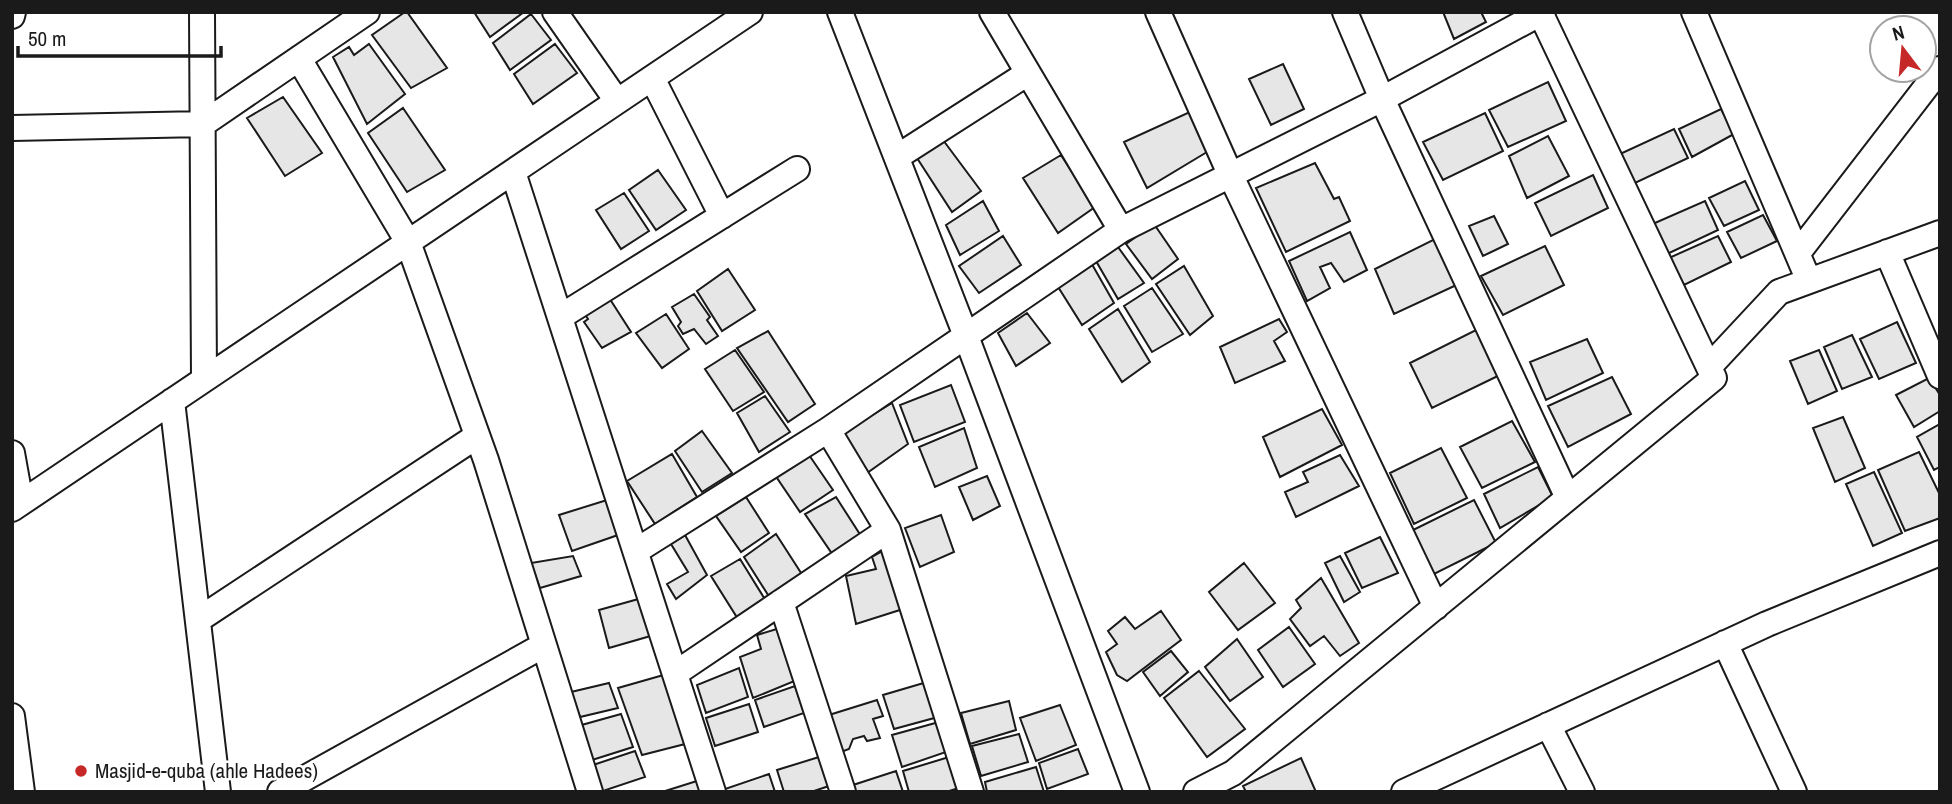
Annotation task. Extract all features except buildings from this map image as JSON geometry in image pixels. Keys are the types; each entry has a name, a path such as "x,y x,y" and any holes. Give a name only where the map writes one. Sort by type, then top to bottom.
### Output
{"street":[{"path":"202,12 204,379"},
{"path":"12,128 202,124 367,12"},
{"path":"555,12 617,101"},
{"path":"12,453 17,506 750,12"},
{"path":"840,12 966,336 1134,791"},
{"path":"992,12 1121,230"},
{"path":"1158,12 1230,174 1436,607"},
{"path":"1345,12 1382,99 1569,498"},
{"path":"1694,12 1809,281"},
{"path":"636,551 828,430 1121,230 1382,99 1541,13 1714,378 1233,773 1196,792"},
{"path":"299,59 408,242 477,436 590,792"},
{"path":"1798,253 1940,69"},
{"path":"897,157 1028,73"},
{"path":"652,78 722,216"},
{"path":"560,317 797,169"},
{"path":"513,172 713,792"},
{"path":"1709,367 1779,292 1940,233"},
{"path":"1887,252 1940,376"},
{"path":"172,401 219,792"},
{"path":"828,430 888,530 971,792"},
{"path":"198,620 477,436"},
{"path":"676,673 888,530"},
{"path":"1404,792 1725,643 1940,553"},
{"path":"781,602 843,792"},
{"path":"1725,643 1794,792"},
{"path":"280,792 544,645"},
{"path":"12,716 22,792"},
{"path":"1548,725 1582,792"}],"place":[{"name":"Masjid-e-quba (ahle Hadees)","path":"81,771"}]}
